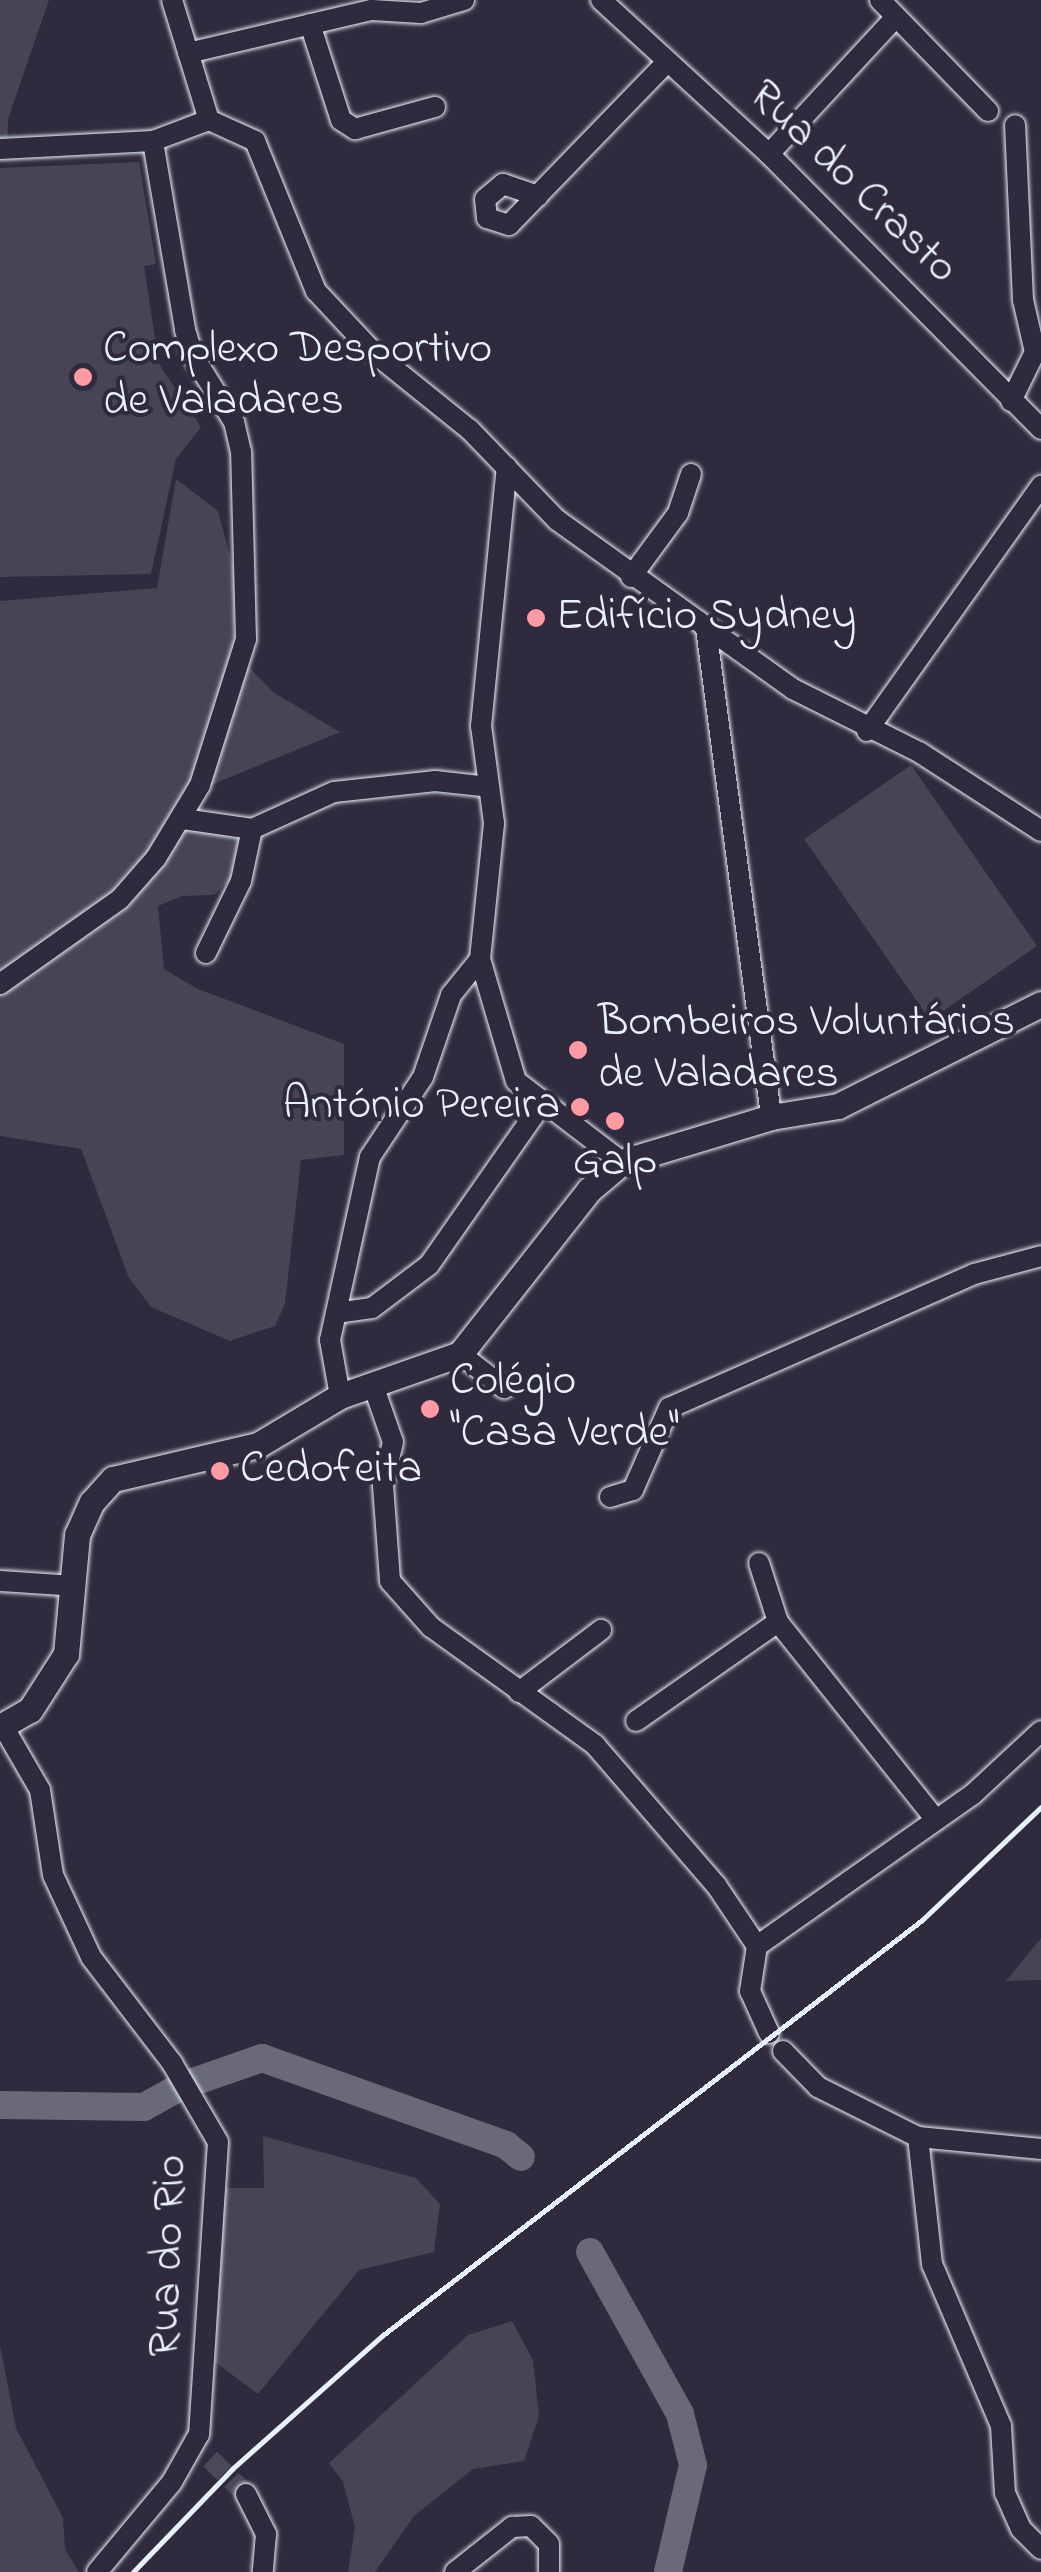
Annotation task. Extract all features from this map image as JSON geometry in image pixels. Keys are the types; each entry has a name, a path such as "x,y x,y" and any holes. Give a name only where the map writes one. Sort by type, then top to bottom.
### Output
{"main road":[{"path":"2,1726 30,1710 54,1680 66,1654 77,1535 92,1502 114,1480 258,1445 340,1396 460,1354 589,1190 622,1162 771,1117 838,1106 1041,1004"}],"street":[{"path":"172,0 209,120"},
{"path":"188,53 372,10 421,12 464,0"},
{"name":"Rua do Crasto","path":"601,0 768,154 1041,429"},
{"path":"880,0 988,110"},
{"path":"768,154 895,18"},
{"path":"310,24 340,120 354,129 435,108"},
{"path":"538,196 667,62"},
{"path":"0,149 153,141 209,120 255,141 316,291 373,352 508,468 557,520 792,690 868,731 920,752 1041,831"},
{"path":"1011,401 1035,352 1023,300 1015,124"},
{"path":"0,984 120,899 182,819 237,680 246,639 241,452 234,422 193,356 185,329 153,141"},
{"path":"508,468 481,726 489,788 490,903 480,959 516,1081 542,1105 622,1162"},
{"path":"631,577 678,513 691,474"},
{"path":"868,731 1041,486"},
{"path":"706,628 771,1117"},
{"path":"182,819 252,829 334,792 436,782 489,788"},
{"path":"206,953 241,881 252,829"},
{"path":"340,1396 330,1340 370,1157 423,1078 451,994 480,959"},
{"path":"336,1312 372,1308 429,1265 542,1105"},
{"path":"610,1497 634,1490 670,1408 974,1274 1041,1256"},
{"path":"460,1354 504,1388"},
{"path":"372,1386 392,1442 382,1485 390,1582 431,1627 595,1745 716,1885 756,1946 750,1991 768,2033"},
{"path":"759,1563 778,1622 936,1820"},
{"path":"0,1581 75,1586"},
{"path":"636,1721 778,1622"},
{"path":"519,1692 601,1630"},
{"name":"Rua do Rio","path":"2,1726 40,1790 53,1875 91,1957 182,2077 218,2142 203,2451 97,2572"},
{"path":"756,1946 936,1820 1041,1731"},
{"path":"783,2051 818,2087 918,2137 1041,2149"},
{"path":"918,2137 932,2264 1001,2426 1004,2493 1021,2529 1041,2549"},
{"path":"246,2494 266,2534 264,2572"},
{"path":"455,2572 512,2528 531,2526 549,2544 550,2572"}],"shaded area":[{"path":"0,0 49,0 8,119 7,158 0,160"},
{"name":"Complexo Desportivo de Valadares","path":"139,162 156,264 144,266 159,364 201,427 176,459 151,574 0,577 0,168"},
{"path":"176,479 218,511 234,571 234,652 273,692 340,732 182,797 202,820 245,845 235,875 214,895 182,896 158,906 164,969 198,989 344,1044 344,1155 301,1160 285,1304 275,1326 230,1341 151,1307 129,1278 81,1149 0,1136 0,601 157,588"},
{"path":"911,765 1037,946 930,1020 804,839"},
{"path":"1041,1938 1041,1980 1006,1981"},
{"path":"263,2136 416,2178 440,2204 434,2252 359,2270 258,2394 215,2362 224,2188 264,2188"},
{"path":"512,2321 533,2360 539,2416 524,2461 473,2469 414,2516 375,2572 348,2572 355,2527 343,2482 329,2463 468,2335"},
{"path":"0,2345 16,2428 63,2518 65,2549 79,2572 0,2572"}],"waterway":[{"path":"196,2081 262,2058 506,2145 521,2157"},
{"path":"0,2105 144,2107 177,2089"},
{"path":"590,2252 680,2414 693,2465 668,2572"}],"tunnel":[{"path":"210,2459 246,2494"}],"railway":[{"path":"133,2572 232,2469 383,2335 922,1920 1041,1807"}],"place":[{"name":"Complexo Desportivo de Valadares","path":"83,377"},
{"name":"Edifício Sydney","path":"536,618"},
{"name":"Bombeiros Voluntários de Valadares","path":"578,1050"},
{"name":"António Pereira","path":"580,1107"},
{"name":"Galp","path":"615,1121"},
{"name":"Colégio \"Casa Verde\"","path":"430,1409"},
{"name":"Cedofeita","path":"220,1471"}]}
